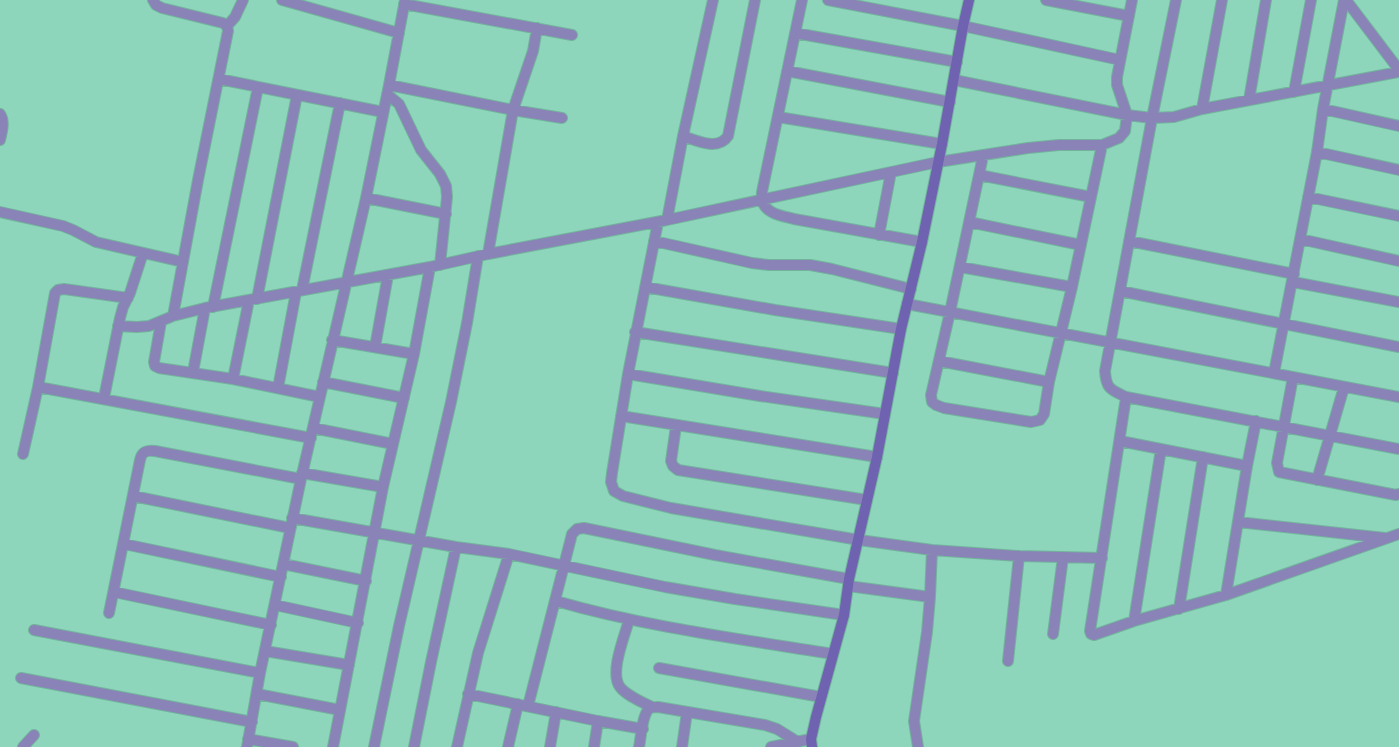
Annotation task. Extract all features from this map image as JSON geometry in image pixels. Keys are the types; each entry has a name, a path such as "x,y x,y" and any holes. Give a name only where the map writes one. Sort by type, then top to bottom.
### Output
{"street":[{"path":"153,0 156,5 162,8 222,23 228,26"},
{"path":"174,316 228,26 235,17 243,0"},
{"path":"282,0 399,33"},
{"path":"712,0 683,136 663,221 654,241 635,332 612,482 614,491 623,496 671,508 859,540 932,550 1019,556 1102,558"},
{"path":"683,136 699,142 712,144 719,144 725,141 728,136 755,0"},
{"path":"802,0 762,187 762,200 766,207 775,213 794,219 922,242"},
{"path":"828,0 963,26 1120,60"},
{"path":"771,747 798,742 812,743 821,697 844,615 849,582 877,457 901,329 922,242 942,144 969,0"},
{"path":"1046,0 1129,16"},
{"path":"118,326 149,326 174,316 209,307 388,275 483,255 663,221 938,162 1028,148 1059,145 1102,145 1119,138 1125,131 1126,115 1117,85 1117,77 1132,0"},
{"path":"1176,0 1152,118 1105,371 1106,382 1111,390 1126,396 1399,449"},
{"path":"1202,109 1222,0"},
{"path":"1248,100 1266,0"},
{"path":"1294,92 1311,0"},
{"path":"954,80 1126,115 1152,118 1174,117 1202,109 1399,71 1345,0"},
{"path":"1274,374 1317,152 1323,109 1345,0"},
{"path":"293,747 247,743 301,476 312,433 345,282 366,198 404,2 572,34"},
{"path":"374,747 399,626 483,255 513,110 533,51 538,28"},
{"path":"795,33 957,62"},
{"path":"787,71 950,102"},
{"path":"219,79 383,112"},
{"path":"193,372 258,87"},
{"path":"388,90 562,118"},
{"path":"333,747 383,487 435,266 446,214 448,196 446,186 440,174 421,150 399,104 388,90"},
{"path":"233,378 253,299 296,95"},
{"path":"278,388 340,103"},
{"path":"1323,109 1399,126"},
{"path":"0,114 3,123 0,140"},
{"path":"778,117 942,144"},
{"path":"983,156 931,395 932,402 944,408 1031,422 1040,420 1044,414 1102,145"},
{"path":"1317,152 1399,170"},
{"path":"879,235 891,172"},
{"path":"979,175 1091,197"},
{"path":"1308,196 1399,216"},
{"path":"366,198 446,214"},
{"path":"0,212 63,226 96,242 183,262"},
{"path":"969,222 1081,245"},
{"path":"1300,239 1399,261"},
{"path":"654,241 757,264 810,265 825,267 911,289"},
{"path":"1130,241 1399,302"},
{"path":"104,398 123,307 128,298 143,253"},
{"path":"960,267 1072,287"},
{"path":"375,347 388,275"},
{"path":"645,287 775,310 901,329"},
{"path":"24,454 56,293 58,290 64,289 128,298"},
{"path":"1120,291 1399,347"},
{"path":"907,304 1399,397"},
{"path":"161,322 154,362 155,366 159,368 233,378 320,397"},
{"path":"635,332 893,372"},
{"path":"332,340 414,354"},
{"path":"939,361 1050,382"},
{"path":"628,374 760,396 885,414"},
{"path":"1292,377 1277,463 1279,472 1396,495 1399,494"},
{"path":"323,382 404,398"},
{"path":"38,386 312,433 393,444"},
{"path":"1317,480 1344,387"},
{"path":"1126,396 1090,631 1091,634 1094,635 1134,621 1226,595 1399,534"},
{"path":"621,416 877,457"},
{"path":"1226,595 1247,466 1256,421"},
{"path":"676,426 671,461 673,466 678,470 867,500"},
{"path":"1120,441 1247,466"},
{"path":"1134,621 1161,449"},
{"path":"109,613 141,455 144,451 149,450 301,476 383,487"},
{"path":"1179,608 1203,457"},
{"path":"133,496 291,523 374,533 456,547 509,554 673,588 844,615"},
{"path":"1238,522 1389,538"},
{"path":"508,747 556,601 572,534 577,529 584,528 849,582 930,596"},
{"path":"124,544 281,577"},
{"path":"414,747 456,547"},
{"path":"918,747 914,721 927,632 932,550"},
{"path":"457,747 468,694 486,626 509,554"},
{"path":"1008,661 1019,556"},
{"path":"1053,634 1063,557"},
{"path":"283,564 366,581"},
{"path":"114,592 271,625"},
{"path":"556,601 629,620 834,654"},
{"path":"275,605 358,623"},
{"path":"629,620 616,667 616,678 619,686 626,693 652,707 765,725 777,729 798,742"},
{"path":"34,630 260,673"},
{"path":"265,651 349,665"},
{"path":"659,668 821,697"},
{"path":"21,678 252,722"},
{"path":"257,694 340,710"},
{"path":"468,694 643,729"},
{"path":"639,747 645,715 652,707"},
{"path":"550,747 556,712"},
{"path":"682,747 687,712"},
{"path":"594,747 598,721"},
{"path":"23,747 34,735"}]}
